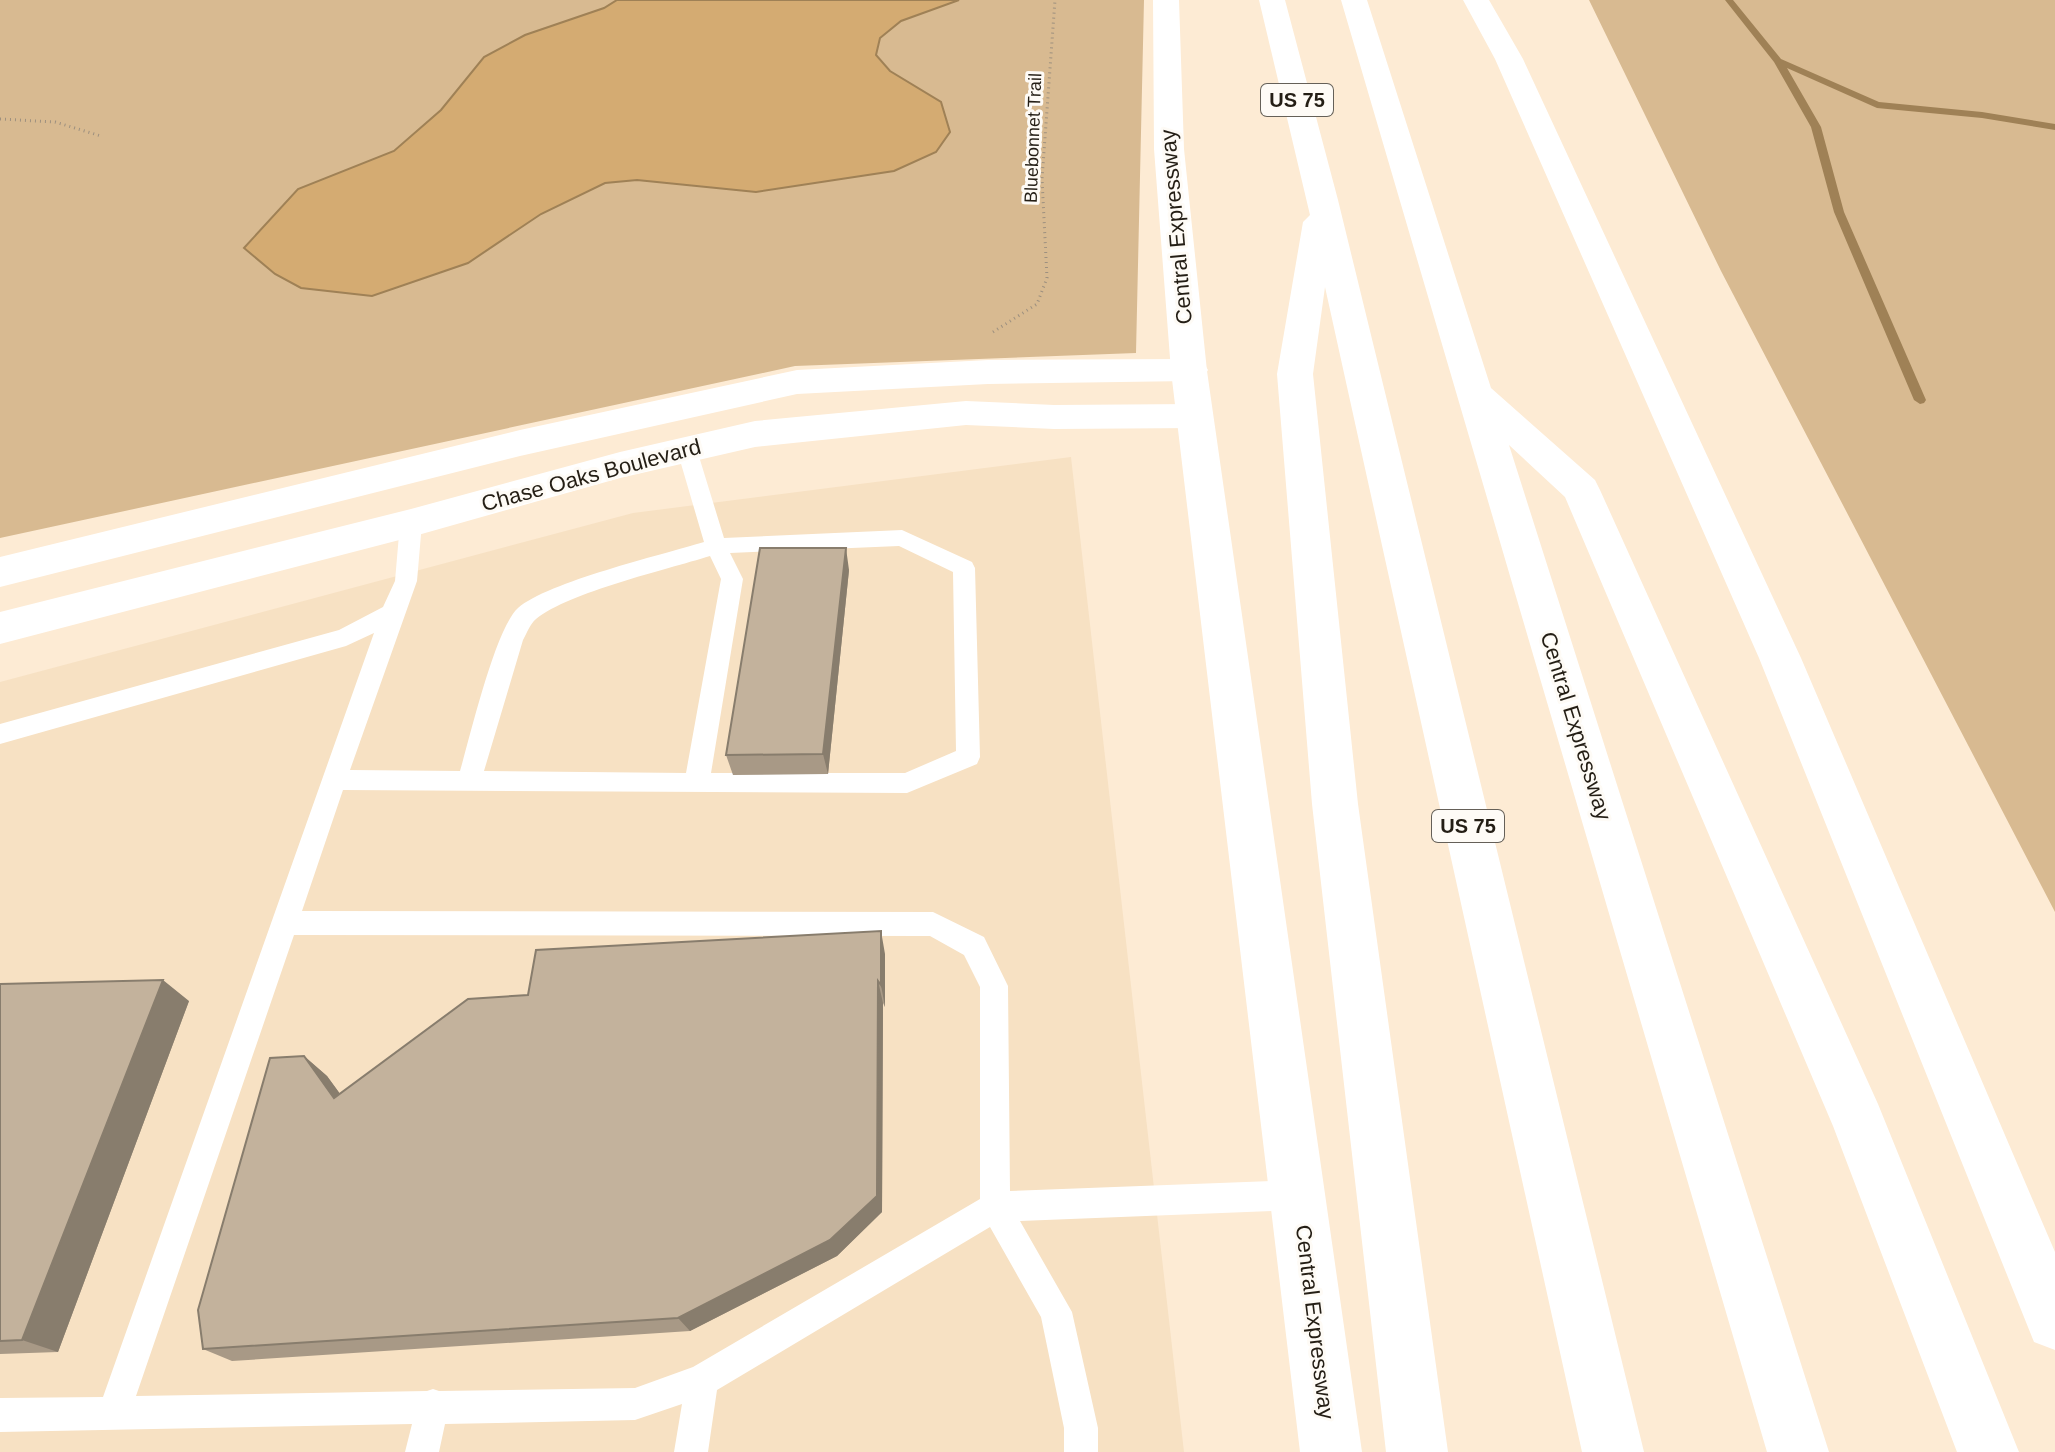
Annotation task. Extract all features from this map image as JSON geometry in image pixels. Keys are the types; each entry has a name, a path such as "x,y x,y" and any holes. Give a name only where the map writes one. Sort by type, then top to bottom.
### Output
{"main road":[{"name":"Central Expressway","path":"1166,0 1165,68 1173,228 1258,914 1331,1452"},
{"name":"US 75","path":"1272,0 1322,200 1613,1452"},
{"name":"Central Expressway","path":"1354,0 1798,1452"},
{"path":"1476,0 1509,59 1735,554 2055,1321"},
{"path":"1322,200 1295,374 1335,804 1417,1452"},
{"name":"Chase Oaks Boulevard","path":"0,572 408,472 797,382 988,372 1190,370"},
{"path":"1474,392 1581,490 1859,1123 1988,1452"},
{"name":"Chase Oaks Boulevard","path":"0,628 411,523 620,465 755,434 966,413 1054,417 1195,416"},
{"path":"408,472 411,523"}],"lane":[{"path":"687,450 716,546 732,579 697,783"},
{"path":"114,1413 392,613 406,581 411,523"},
{"path":"334,780 697,783 907,783 968,757 964,568 902,538 716,546 543,603 524,616 512,640 469,781"},
{"path":"0,734 346,637 392,613"},
{"path":"284,923 933,924 974,946 994,986 995,1207 1056,1312 1081,1428 1081,1452"},
{"path":"0,1415 433,1405 635,1404 702,1380 995,1207 1298,1195"},
{"path":"691,1452 702,1380"},
{"path":"422,1452 433,1405"}],"path":[{"name":"Bluebonnet Trail","path":"1047,278 1042,179 1055,0"},
{"path":"0,119 55,122 101,136"}],"shaded area":[{"path":"0,0 1144,0 1136,353 795,366 0,538"},
{"path":"617,0 959,0 901,21 880,38 876,55 890,71 941,102 950,132 936,152 894,171 756,192 637,180 605,183 541,214 468,263 372,296 301,288 275,274 244,248 298,189 394,151 441,110 484,57 525,35 604,8"},
{"path":"1589,0 2055,0 2055,912 1721,271"},
{"path":"1071,457 1184,1452 0,1452 0,682 633,513"}],"building":[{"path":"760,548 846,548 823,754 726,755"},
{"path":"881,931 877,1196 830,1240 678,1318 203,1349 198,1310 270,1058 304,1056 334,1098 468,999 528,995 536,950"},
{"path":"163,980 22,1340 0,1341 0,984"}],"waterway":[{"path":"1729,0 1778,61"},
{"path":"1778,61 1877,105 1982,115 2055,127"},
{"path":"1778,61 1816,127 1839,212 1920,400"}]}
